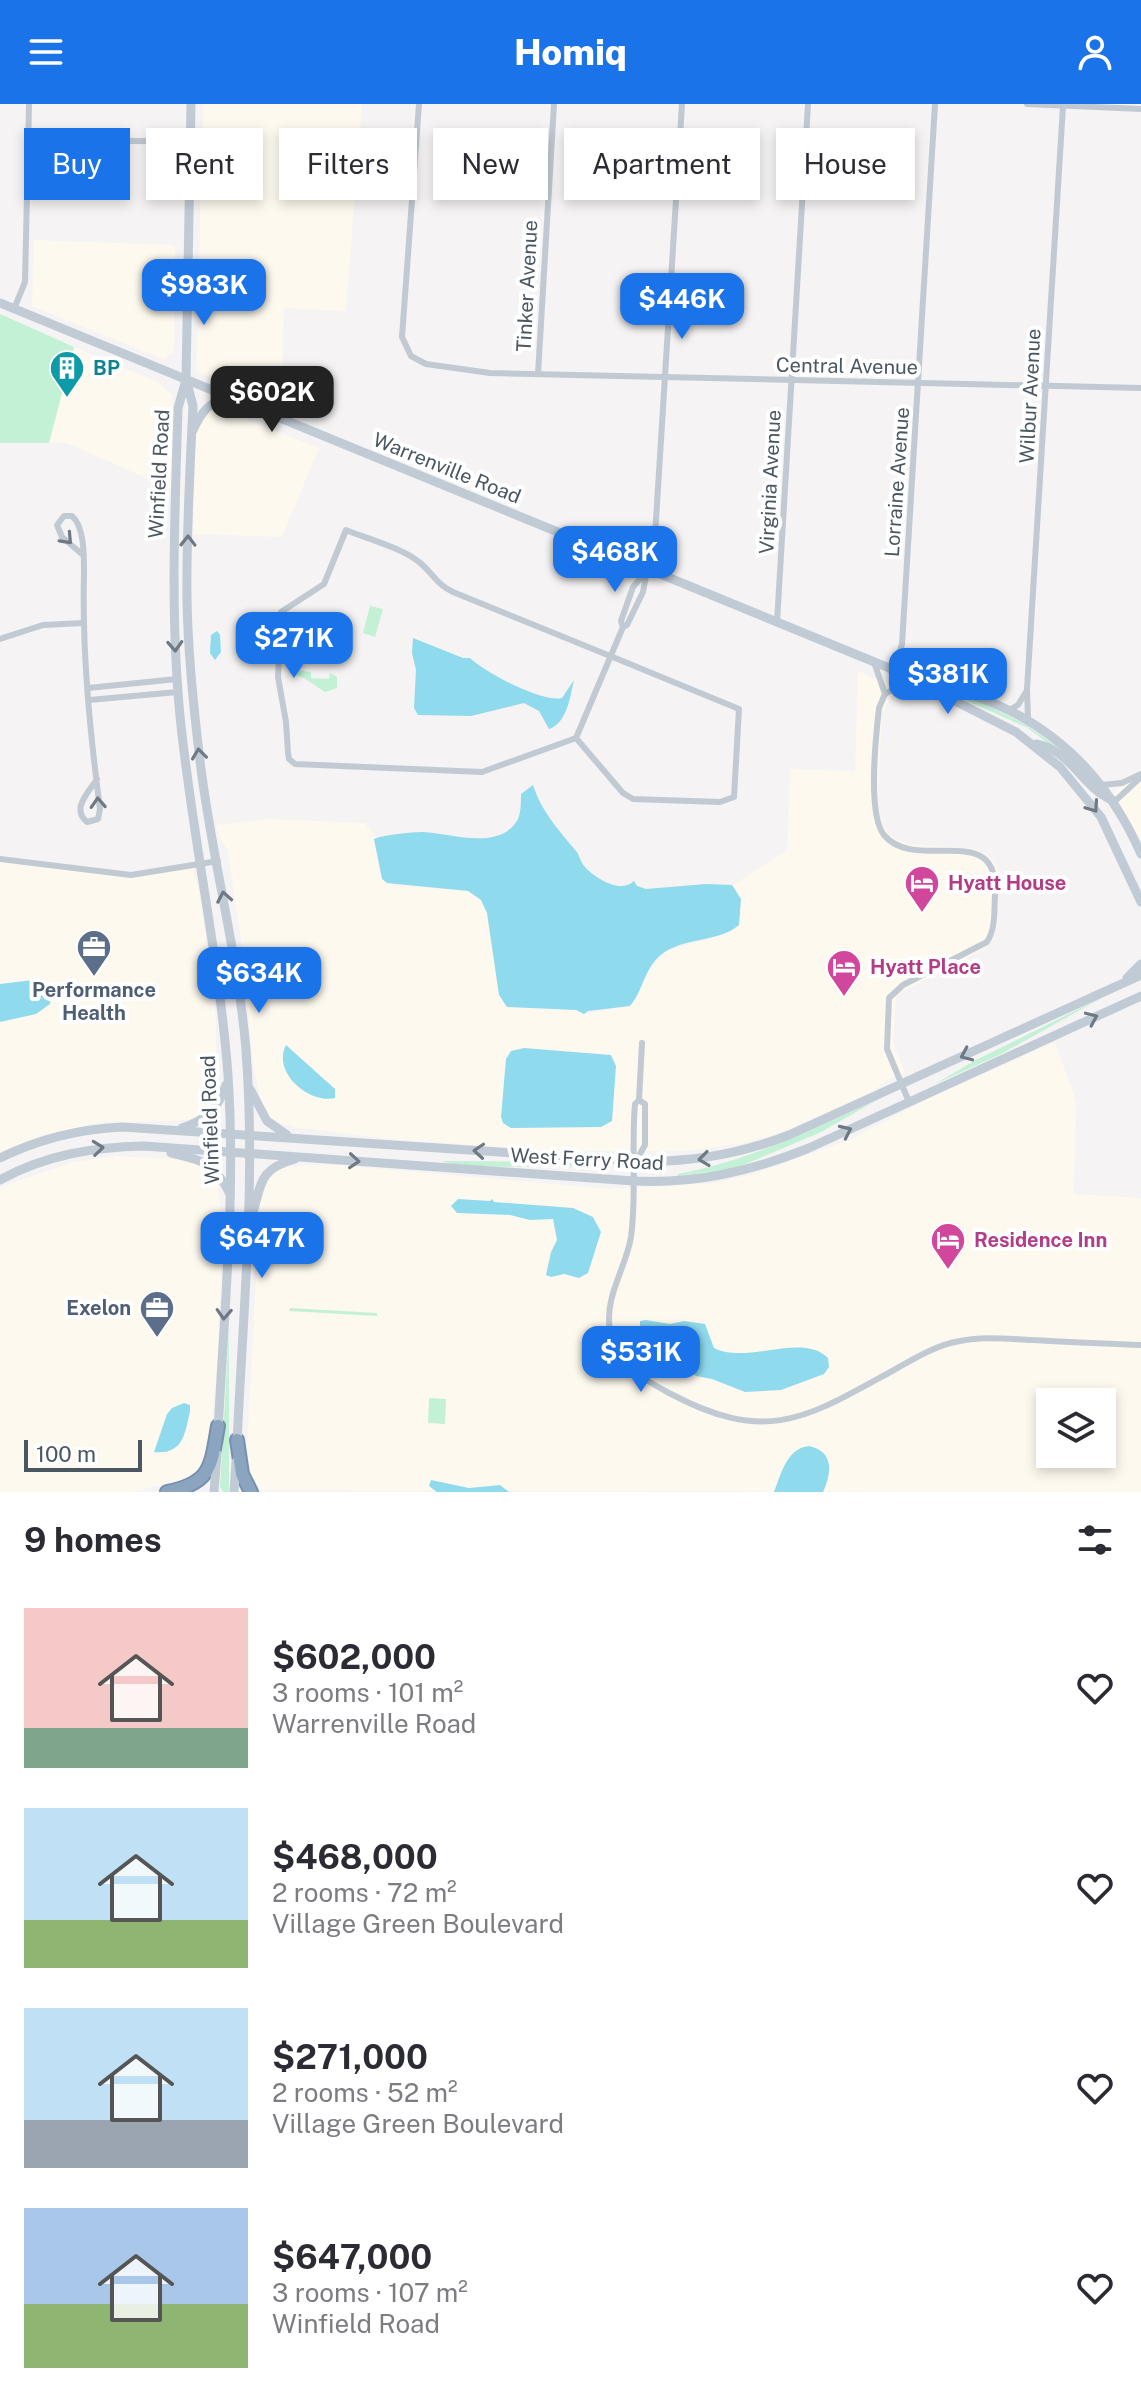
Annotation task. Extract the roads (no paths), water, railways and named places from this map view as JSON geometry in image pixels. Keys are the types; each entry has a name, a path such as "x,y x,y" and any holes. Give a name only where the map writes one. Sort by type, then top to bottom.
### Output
{"highway":[{"path":"184,1489 201,1480 206,1472 214,1451 218,1426"},
{"path":"237,1440 242,1474 251,1492"},
{"path":"167,1492 184,1489 208,1492"}],"main road":[{"path":"190,128 191,104"},
{"path":"186,380 189,200"},
{"name":"Warrenville Road","path":"0,303 925,684 1033,743 1075,783 1101,817 1141,902"},
{"name":"Winfield Road","path":"186,380 193,406 187,569 189,639 200,763 239,988 248,1083 249,1226 234,1492"},
{"name":"Winfield Road","path":"186,380 178,408 173,558 177,679 216,966 228,1078 231,1152 214,1492"},
{"path":"191,433 205,408 214,401 226,398"},
{"name":"Warrenville Road","path":"925,684 973,694 1028,720 1066,746 1114,802 1141,854"},
{"path":"1033,743 1051,747 1081,773 1101,796 1114,802"},
{"path":"1122,984 1141,964"},
{"name":"West Ferry Road","path":"0,1158 39,1142 97,1128 178,1129 636,1161 692,1161 753,1148 796,1132 1141,975"},
{"name":"West Ferry Road","path":"0,1180 34,1164 89,1149 144,1146 634,1181 692,1180 761,1166 809,1148 1138,999"},
{"path":"178,1129 208,1117 217,1105 228,1078"},
{"path":"248,1083 265,1119 290,1137"},
{"path":"144,1146 209,1163 220,1174 230,1194"},
{"path":"249,1226 265,1175 278,1164 301,1158"}],"street":[{"path":"28,128 29,104"},
{"name":"Central Avenue","path":"419,104 402,337 411,356 426,364 490,373 1141,388"},
{"name":"Tinker Avenue","path":"538,374 554,104"},
{"path":"576,738 623,793 633,799 720,802 734,797 739,709 611,656 448,591 417,560 346,530 324,584 281,612 278,677 289,759 295,764 482,772 576,738 611,656 623,627 621,621 633,587 647,570 654,552 682,104"},
{"name":"Virginia Avenue","path":"777,622 808,104"},
{"name":"Lorraine Avenue","path":"894,670 902,644 935,104"},
{"path":"1027,104 1141,109"},
{"name":"Wilbur Avenue","path":"1028,720 1027,689 1063,106"},
{"path":"14,309 25,282 27,200"},
{"path":"83,555 59,533 57,525 64,516 77,520 83,555 88,688 97,779 100,814 95,821 87,822 81,817 79,808 97,779"},
{"path":"0,639 43,625 84,623"},
{"path":"874,662 885,694"},
{"path":"909,1102 887,1049 889,998 903,985 987,942 994,926 996,876 991,864 975,853 905,848 891,842 880,830 874,800 878,713 885,694 912,678"},
{"path":"88,688 177,679"},
{"path":"1009,710 1018,705 1027,689"},
{"path":"89,700 178,692"},
{"path":"1101,785 1122,783 1141,776"},
{"path":"1114,802 1141,776"},
{"path":"0,859 122,875 218,861"},
{"path":"642,1043 639,1100 635,1104 632,1145 636,1161 629,1249 609,1315 615,1347 628,1367 643,1378 721,1416 766,1422 807,1414 840,1400 933,1349 956,1341 992,1338 1141,1345"},
{"path":"636,1161 645,1145 645,1104 639,1100"}],"water":[{"path":"217,631 221,652 215,660 210,653 211,635"},
{"path":"413,638 470,658 500,678 542,696 562,698 574,680 564,715 549,729 539,711 524,703 471,716 418,715 414,708 416,670"},
{"path":"533,785 552,821 595,876 622,886 634,881 637,886 646,889 732,885 741,899 739,925 723,934 677,946 660,955 630,1006 584,1014 576,1010 507,1007 499,995 487,913 481,900 468,891 387,883 382,879 374,839 418,832 474,838 500,835 518,819 521,794"},
{"path":"33,980 51,988 50,1004 36,1014 0,1022 0,984"},
{"path":"286,1045 335,1089 335,1098 314,1096 295,1084 284,1066"},
{"path":"524,1048 611,1055 616,1066 612,1121 601,1127 511,1128 503,1123 506,1059 511,1051"},
{"path":"458,1199 492,1199 494,1202 573,1208 593,1217 601,1232 588,1273 579,1278 564,1274 546,1275 557,1240 553,1219 530,1220 510,1215 457,1213 451,1206"},
{"path":"640,1321 705,1324 714,1348 727,1352 789,1348 817,1351 828,1358 829,1367 824,1374 781,1390 745,1392 696,1376 659,1349 640,1328"},
{"path":"184,1403 190,1405 190,1411 181,1441 171,1450 154,1452 167,1414"},
{"path":"809,1446 823,1453 829,1464 823,1492 774,1492 790,1457"},
{"path":"431,1480 469,1488 500,1485 509,1492 437,1492 429,1486"}],"place":[{"name":"BP","path":"67,399"},
{"name":"Hyatt House","path":"922,914"},
{"name":"Performance Health","path":"94,978"},
{"name":"Hyatt Place","path":"844,998"},
{"name":"Residence Inn","path":"948,1271"},
{"name":"Exelon","path":"157,1339"}]}
